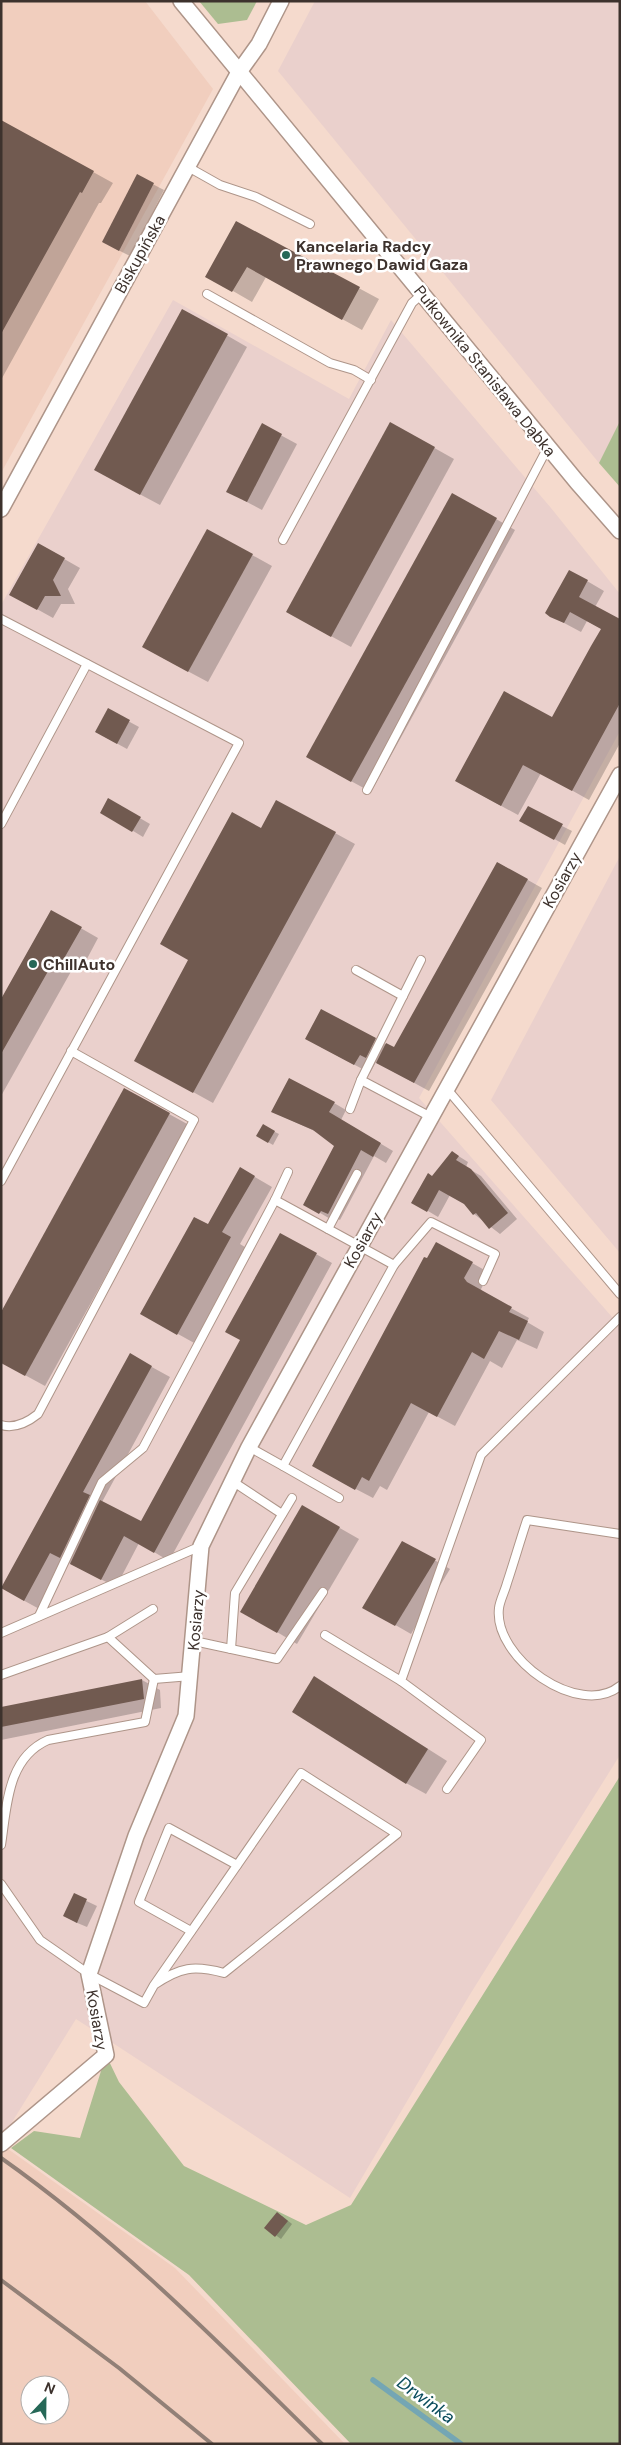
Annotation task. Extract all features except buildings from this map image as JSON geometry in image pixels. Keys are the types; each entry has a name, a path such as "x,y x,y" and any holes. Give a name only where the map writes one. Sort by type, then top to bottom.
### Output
{"street":[{"name":"Pułkownika Stanisława Dąbka","path":"181,1 620,531"},
{"name":"Biskupińska","path":"1,509 239,72 259,44 281,1"},
{"name":"Kosiarzy","path":"1,2144 106,2055 89,1974 136,1836 186,1716 192,1676 201,1546 249,1447 620,775"}],"lane":[{"path":"188,167 220,185 256,197 310,224"},
{"path":"207,294 330,363 354,370 371,380"},
{"path":"282,540 412,303 422,294"},
{"path":"368,790 548,446"},
{"path":"1,619 238,743 1,1181"},
{"path":"1,824 87,664"},
{"path":"350,1109 361,1080 421,960"},
{"path":"356,970 403,996"},
{"path":"1,1425 17,1425 29,1422 38,1414 194,1120 72,1051"},
{"path":"361,1080 431,1118"},
{"path":"447,1089 620,1294"},
{"path":"39,1616 102,1482 143,1448 275,1200 288,1172"},
{"path":"328,1229 357,1174"},
{"path":"275,1200 394,1264"},
{"path":"283,1466 394,1264 431,1222 495,1254 483,1281"},
{"path":"401,1681 481,1454 620,1317"},
{"path":"249,1447 339,1498"},
{"path":"232,1481 282,1514"},
{"path":"231,1649 235,1592 292,1498"},
{"path":"620,1534 527,1520 499,1609 506,1640 515,1656 528,1669 570,1692 585,1695 600,1693 620,1686"},
{"path":"1,1632 201,1546"},
{"path":"194,1641 278,1659 324,1592"},
{"path":"1,1675 108,1637 153,1610"},
{"path":"325,1634 401,1681 481,1740 447,1789"},
{"path":"108,1637 154,1679 192,1676"},
{"path":"1,1844 11,1784 16,1769 24,1756 36,1745 48,1740 145,1722 154,1679"},
{"path":"1,1884 40,1940 89,1974 144,2003 154,1986 301,1773 397,1834 224,1973 199,1967 172,1972 154,1986"},
{"path":"192,1931 139,1902 169,1828 237,1865"}],"shaded area":[{"path":"2,1 145,1 213,89 1,473"},
{"path":"315,1 620,1 620,421 599,463 278,71"},
{"path":"173,300 349,399 391,320 551,508 620,594 620,731 419,1098 620,1326 620,1755 469,1996 350,2198 76,2019 1,2140 1,605"},
{"path":"620,856 620,1253 491,1100"},
{"path":"1,2144 175,2268 345,2444 1,2444"}],"green space":[{"path":"199,1 257,1 247,20 218,24"},
{"path":"620,421 620,487 599,463"},
{"path":"620,1776 620,2444 351,2444 189,2275 11,2148 34,2131 80,2138 106,2055 119,2082 184,2166 306,2225 351,2205"}],"waterway":[{"name":"Drwinka","path":"373,2380 461,2444"}],"railway":[{"path":"1,2158 87,2224 167,2294 322,2444"},
{"path":"1,2280 119,2368 212,2444"}],"place":[{"name":"Kancelaria Radcy Prawnego Dawid Gaza","path":"286,255"},
{"name":"ChillAuto","path":"33,964"}]}
